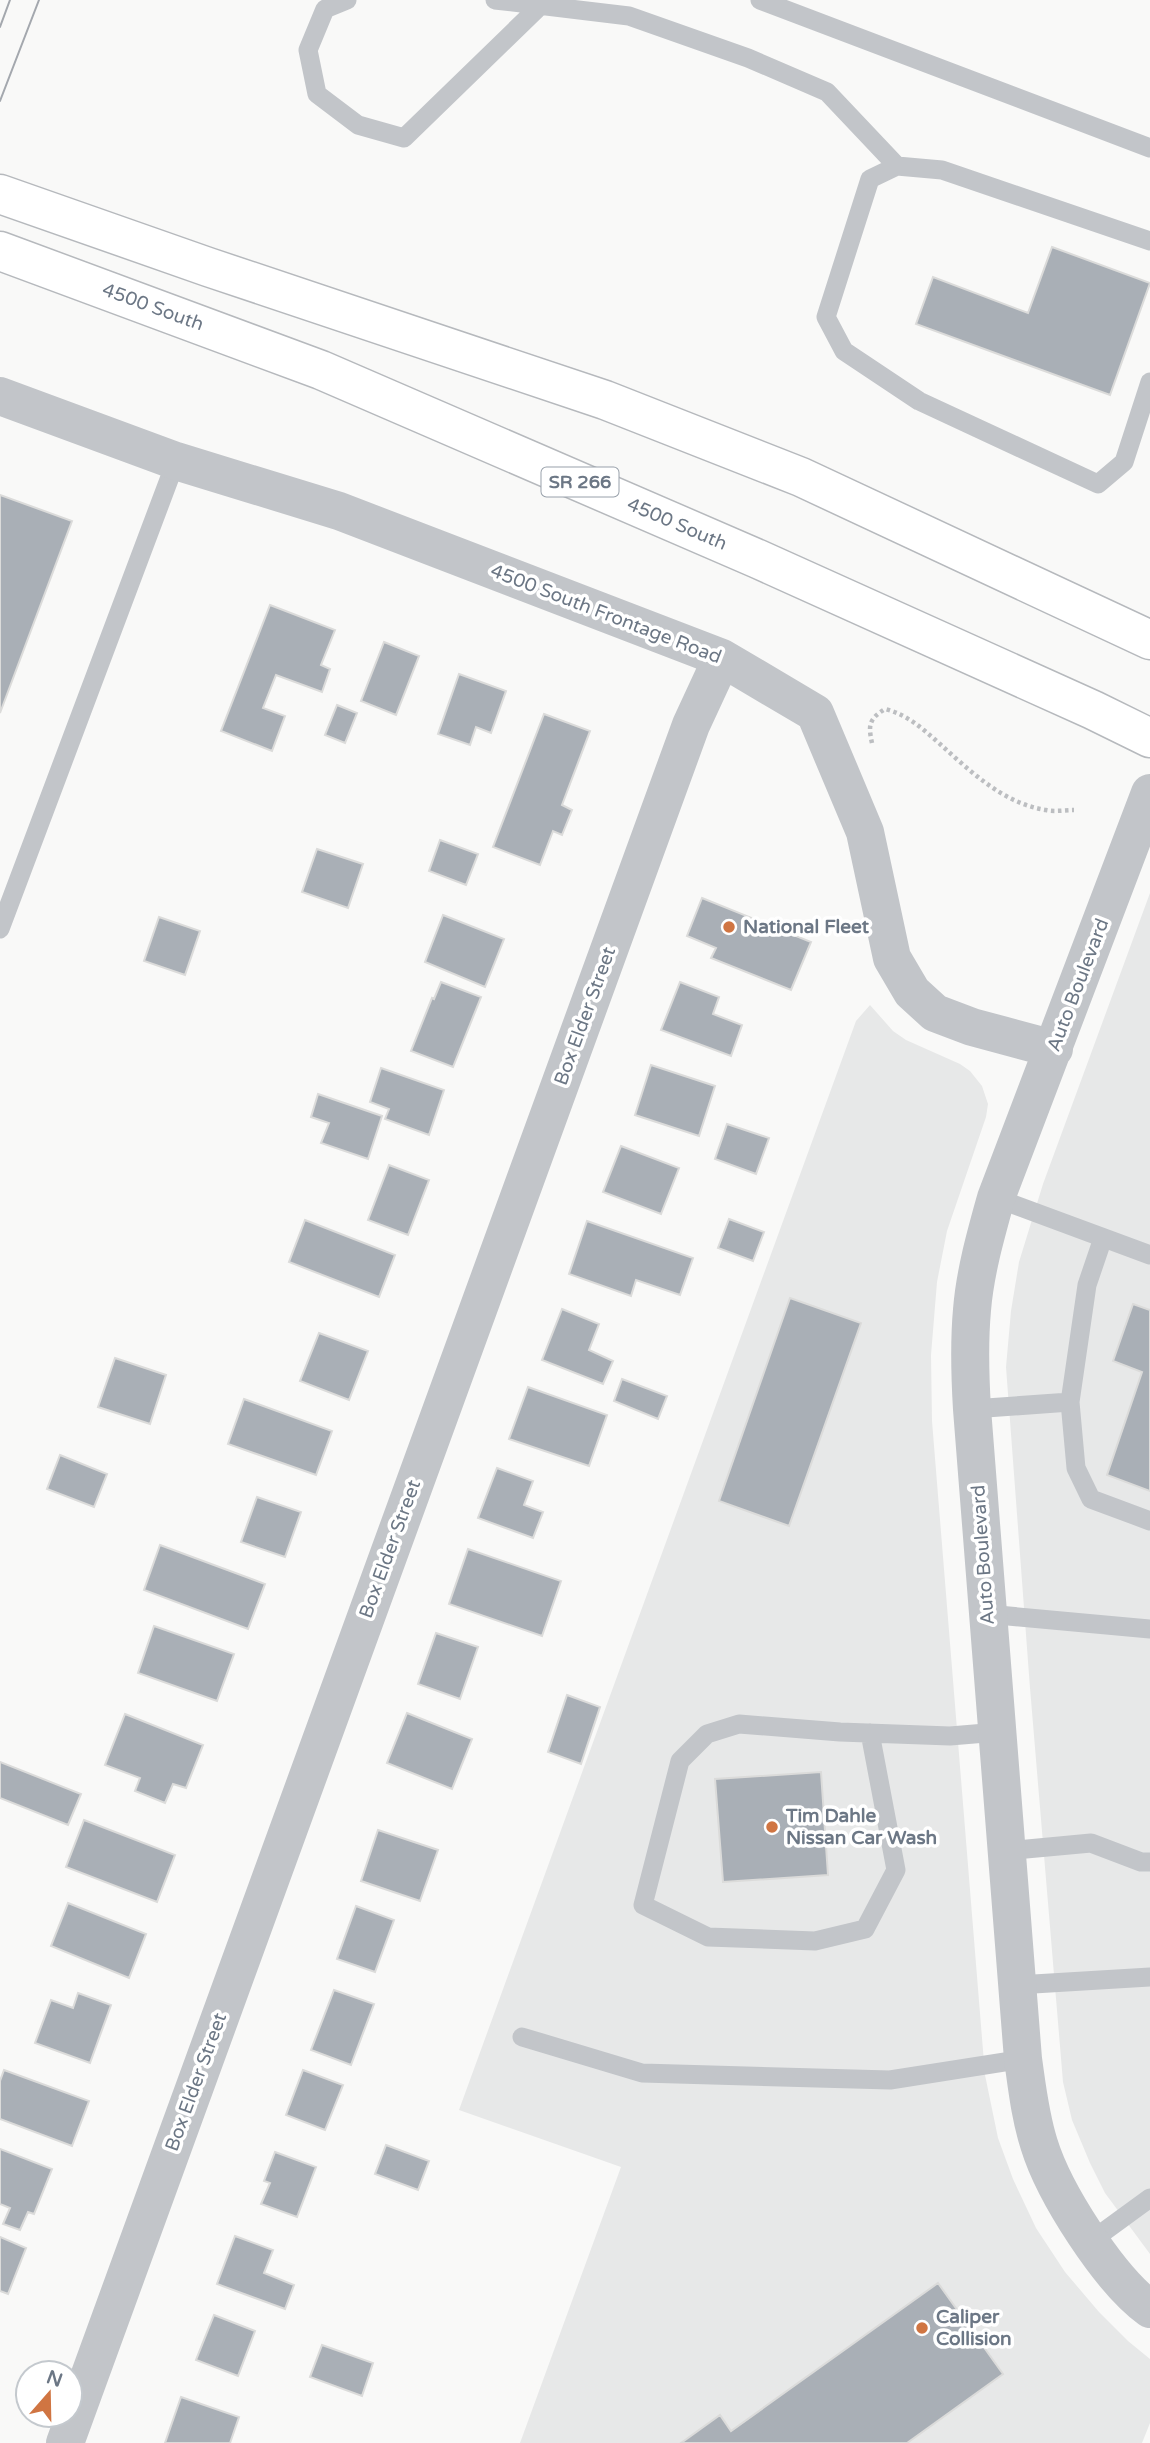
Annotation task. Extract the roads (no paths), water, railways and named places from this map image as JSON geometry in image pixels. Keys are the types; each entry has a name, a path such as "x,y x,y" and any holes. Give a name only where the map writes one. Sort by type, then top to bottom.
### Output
{"main road":[{"path":"0,194 617,405 801,477 1150,640"},
{"name":"4500 South","path":"0,251 321,370 758,559 1150,738"}],"street":[{"name":"4500 South Frontage Road","path":"0,396 176,461 339,511 722,658 816,713 865,832 891,958 912,992 935,1013 972,1027 1054,1049"},
{"name":"Box Elder Street","path":"65,2443 691,725 722,658"},
{"name":"Auto Boulevard","path":"1150,793 996,1198 972,1307 969,1351 987,1614 1023,2059 1029,2103 1039,2145 1062,2195 1091,2241 1139,2301 1150,2309"}],"lane":[{"path":"348,0 325,9 308,50 317,93 358,125 404,138 541,6"},
{"path":"495,0 629,16 748,58 827,92 897,166"},
{"path":"760,0 796,6 1150,148"},
{"path":"1150,241 942,170 897,166 870,179 826,317 844,351 919,401 1098,484 1124,461 1150,382"},
{"path":"0,929 176,461"},
{"path":"996,1198 1150,1255"},
{"path":"1103,1238 1087,1285 1070,1402 1076,1468 1091,1499 1150,1521"},
{"path":"972,1409 1070,1402"},
{"path":"987,1614 1150,1629"},
{"path":"870,1733 896,1870 865,1929 815,1941 708,1937 643,1905 680,1761 707,1734 739,1724 950,1736 998,1732"},
{"path":"1006,1851 1091,1843 1142,1862 1150,1862"},
{"path":"1017,1985 1150,1977"},
{"path":"522,2037 642,2073 890,2080 1023,2059"},
{"path":"1091,2241 1150,2198"}],"tram line":[{"path":"0,27 10,0"},
{"path":"0,101 39,0"}],"place":[{"name":"National Fleet","path":"729,927"},
{"name":"Tim Dahle Nissan Car Wash","path":"772,1827"},
{"name":"Caliper Collision","path":"922,2328"}]}
